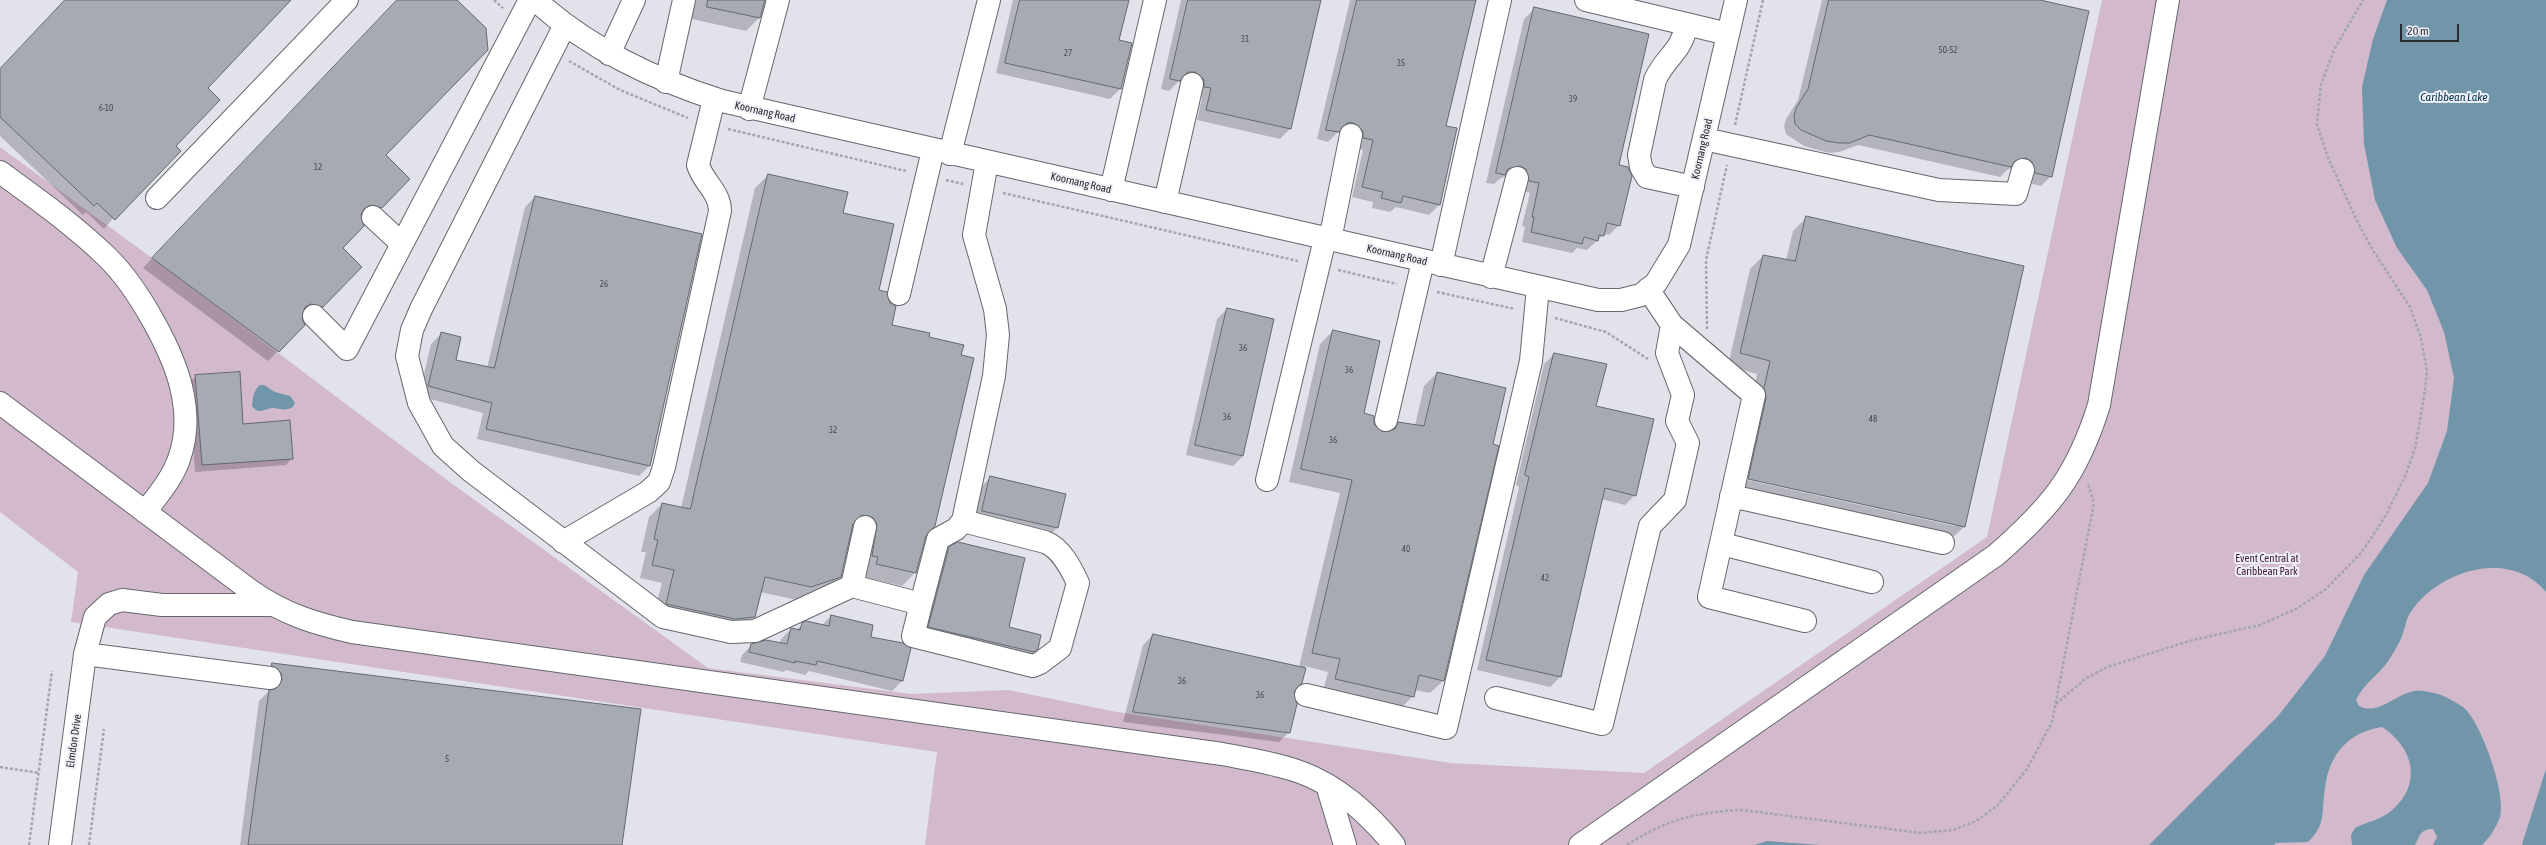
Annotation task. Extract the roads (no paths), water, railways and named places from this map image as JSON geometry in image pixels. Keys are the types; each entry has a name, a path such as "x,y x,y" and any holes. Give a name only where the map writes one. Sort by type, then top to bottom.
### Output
{"street":[{"path":"157,198 347,0"},
{"path":"314,316 347,349 530,0"},
{"name":"Koornang Road","path":"535,0 565,25 608,54 666,82 714,99 749,109 1598,300 1621,300 1641,295 1656,283 1679,245 1736,0"},
{"path":"608,54 634,0"},
{"path":"666,82 684,0"},
{"path":"749,109 778,0"},
{"path":"899,294 989,0"},
{"path":"1111,190 1155,0"},
{"path":"1386,420 1432,263 1500,0"},
{"path":"1586,0 1728,34"},
{"path":"1580,845 1996,555 2041,514 2078,462 2089,436 2099,405 2168,0"},
{"path":"1687,24 1682,44 1658,73 1655,80 1639,155 1641,167 1648,177 1692,187"},
{"path":"565,25 421,309 412,330 407,356 419,403 443,446 471,472 663,617 730,632 755,630 852,586 921,604"},
{"path":"1165,202 1192,84"},
{"path":"563,542 648,492 659,482 664,467 720,211 717,195 701,173 698,165 714,99"},
{"path":"1267,480 1328,239 1352,135"},
{"path":"1704,139 1939,190 2016,194 2023,170"},
{"path":"963,521 1053,545 1078,583 1060,648 1045,660 1033,666 913,636 938,539 956,529 963,521 996,364 998,335 996,315 974,235 987,162"},
{"path":"0,172 77,229 108,258 126,280 162,338 183,396 185,428 176,465 168,481 145,512"},
{"path":"1491,276 1517,178"},
{"path":"373,217 402,244"},
{"path":"1306,695 1446,728 1531,361 1538,287"},
{"path":"1648,289 1672,325 1754,395 1709,597 1805,621"},
{"path":"1496,698 1602,724 1650,526 1675,500 1688,443 1677,421 1683,395 1667,353 1672,325"},
{"path":"0,403 271,605 292,616 352,632 1222,754 1301,772 1327,785 1372,821 1394,845"},
{"path":"1731,496 1943,543"},
{"path":"852,586 865,527"},
{"path":"1722,544 1872,582"},
{"name":"Elmdon Drive","path":"60,845 86,646 95,617 109,604 122,600 162,605 271,605"},
{"path":"86,646 270,678"},
{"path":"1327,785 1345,845"}],"water":[{"name":"Caribbean Lake","path":"2387,0 2546,0 2546,592 2531,579 2514,571 2495,568 2475,570 2456,576 2438,585 2422,598 2410,613 2401,639 2389,660 2367,684 2356,700 2359,706 2373,708 2408,693 2421,691 2441,695 2463,707 2477,727 2491,759 2500,792 2500,817 2492,832 2482,845 2433,845 2437,837 2433,829 2429,829 2425,830 2419,836 2415,845 2352,845 2351,835 2355,828 2383,817 2391,811 2408,789 2411,778 2407,756 2401,745 2382,727 2359,734 2342,747 2336,756 2327,776 2321,823 2308,842 2276,843 2274,845 2149,845 2278,716 2325,656 2364,575 2428,483 2447,431 2454,378 2444,332 2427,290 2397,248 2375,200 2364,144 2362,87 2373,39"},
{"path":"260,385 264,385 275,392 290,396 295,403 293,407 286,409 271,408 257,411 252,406 253,397"},
{"path":"2546,769 2546,845 2522,845 2523,841"},
{"path":"1767,841 1820,845 1754,845"}],"park label":[{"name":"Event Central at Caribbean Park","path":"2267,565"}]}
